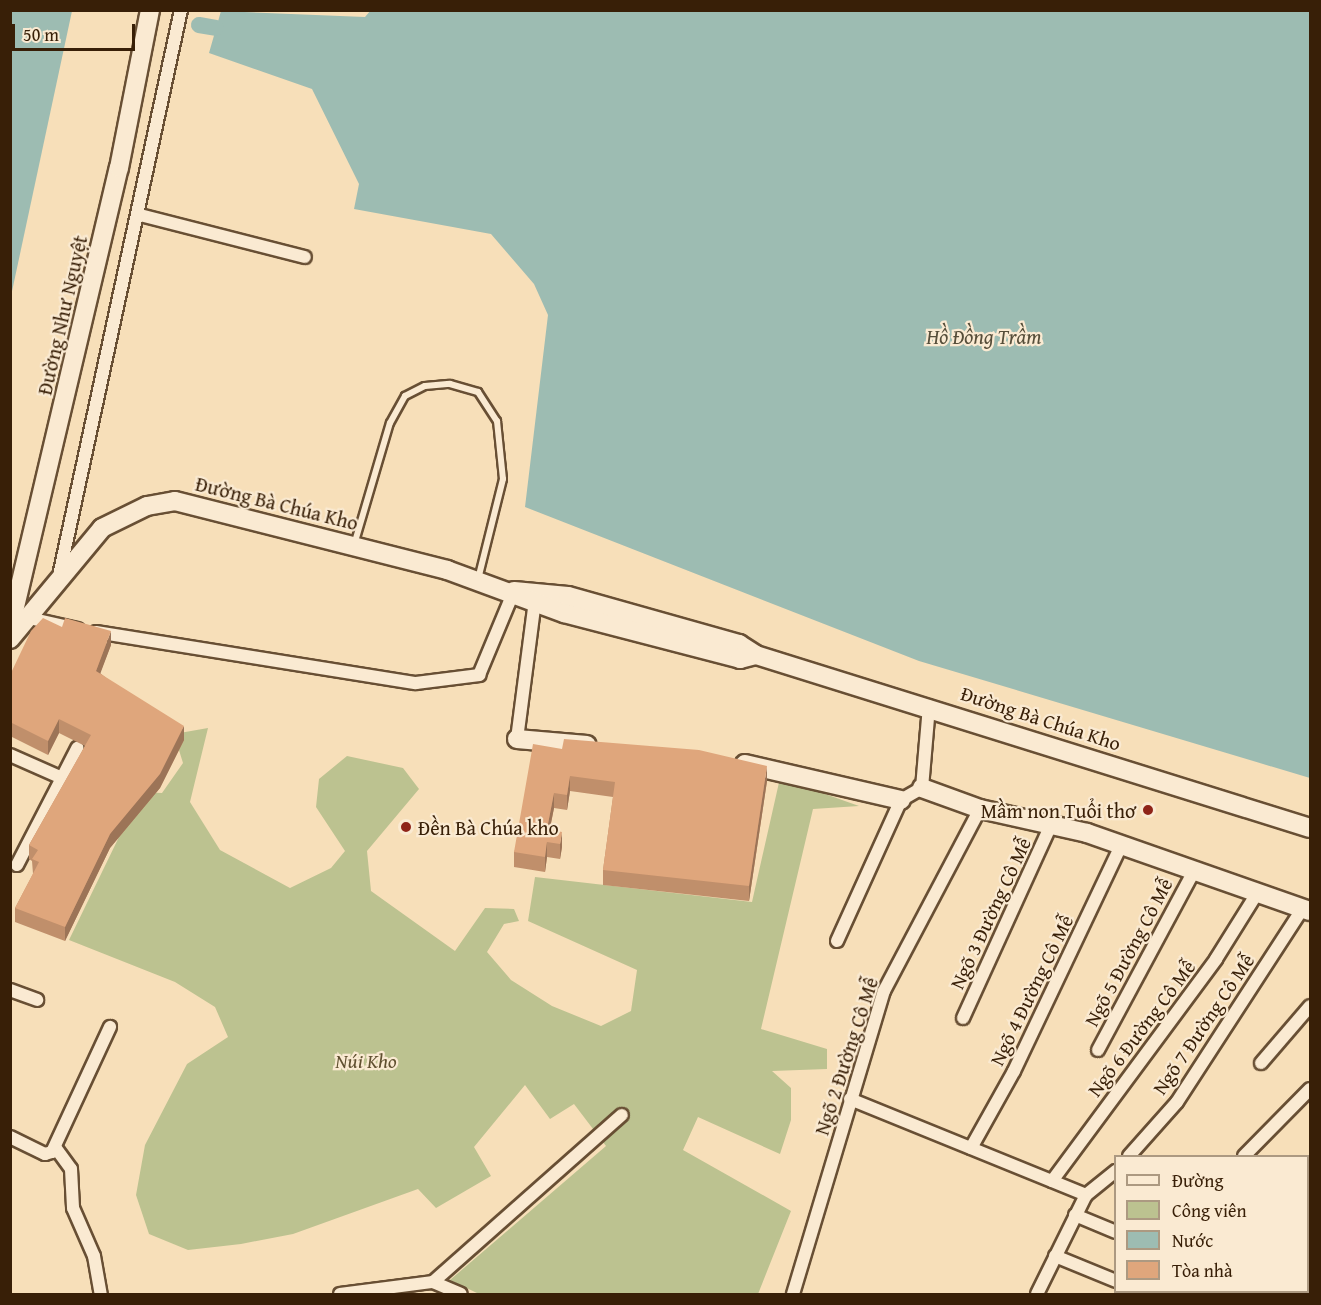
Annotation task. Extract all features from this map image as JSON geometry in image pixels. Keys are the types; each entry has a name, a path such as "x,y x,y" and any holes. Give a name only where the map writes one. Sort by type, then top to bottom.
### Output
{"street":[{"name":"Đường Như Nguyệt","path":"10,628 116,180 150,10"},
{"path":"58,578 141,215 181,10"},
{"path":"141,215 305,257"},
{"name":"Đường Bà Chúa Kho","path":"10,639 29,618 58,578 102,528 147,506 175,501 478,580 535,600 740,659 756,656"},
{"path":"29,618 416,683 479,675 514,591"},
{"name":"Đường Bà Chúa Kho","path":"514,591 568,596 739,644 756,656 930,706 1311,828"},
{"path":"535,600 517,739 609,747"},
{"path":"922,788 930,706"},
{"path":"17,865 77,748"},
{"path":"10,755 62,778"},
{"path":"724,759 901,800"},
{"path":"837,941 901,800 922,788 980,809 1052,823 1256,895 1307,910"},
{"name":"Ngõ 2 Đường Cô Mễ","path":"793,1294 884,991 980,809"},
{"name":"Ngõ 3 Đường Cô Mễ","path":"963,1018 1052,823"},
{"name":"Ngõ 4 Đường Cô Mễ","path":"971,1148 1014,1071 1121,846"},
{"name":"Ngõ 5 Đường Cô Mễ","path":"1098,1050 1193,873"},
{"name":"Ngõ 6 Đường Cô Mễ","path":"1052,1181 1216,959 1256,895"},
{"name":"Ngõ 7 Đường Cô Mễ","path":"1130,1155 1177,1102 1307,910"},
{"path":"10,990 37,1000"},
{"path":"1261,1063 1311,1006"},
{"path":"10,1137 45,1154 56,1147 110,1027"},
{"path":"1245,1155 1311,1089"},
{"path":"850,1099 1086,1195"},
{"path":"433,1282 622,1116"},
{"path":"56,1147 71,1169 73,1208 94,1256 101,1294"},
{"path":"1037,1294 1086,1195 1114,1173"},
{"path":"1075,1215 1114,1231"},
{"path":"1055,1256 1114,1280"},
{"path":"340,1294 433,1282 461,1294"}],"lane":[{"path":"354,546 390,423 405,396 425,386 450,384 478,392 497,422 502,479 478,580"}],"green space":[{"name":"Núi Kho","path":"208,728 190,802 220,850 290,888 331,868 345,851 316,807 319,779 347,756 403,768 419,789 367,851 371,891 455,951 485,908 514,909 519,921 504,924 487,952 511,980 552,1006 601,1026 631,1011 637,970 528,921 535,877 752,902 780,778 859,806 813,809 761,1029 827,1049 827,1069 772,1071 791,1088 791,1120 780,1154 698,1117 683,1150 791,1211 758,1294 479,1294 450,1280 606,1146 574,1104 550,1119 525,1085 474,1147 491,1176 436,1208 418,1189 293,1234 241,1244 188,1250 149,1234 136,1195 145,1145 187,1064 228,1037 215,1007 175,982 69,940 118,839 124,811 139,792 162,793 183,763 174,734"}],"water":[{"name":"Hồ Đồng Trầm","path":"371,10 1310,11 1310,778 919,661 525,507 548,315 534,284 491,234 354,209 359,184 312,89 209,53 221,11 365,17"},
{"path":"10,11 72,11 11,296"}],"building":[{"path":"43,618 62,627 65,618 111,631 96,671 184,726 160,774 110,834 65,927 15,908 39,862 32,859 38,850 29,845 91,735 59,719 48,741 10,722 10,675 31,631"},
{"path":"564,739 699,750 767,766 749,886 603,870 615,782 570,776 567,795 554,793 547,829 562,832 560,844 547,842 545,857 514,852 533,744 562,749"}],"waterway":[{"path":"199,25 216,28"}],"place":[{"name":"Mầm non Tuổi thơ","path":"1148,810"},
{"name":"Đền Bà Chúa kho","path":"406,827"}]}
